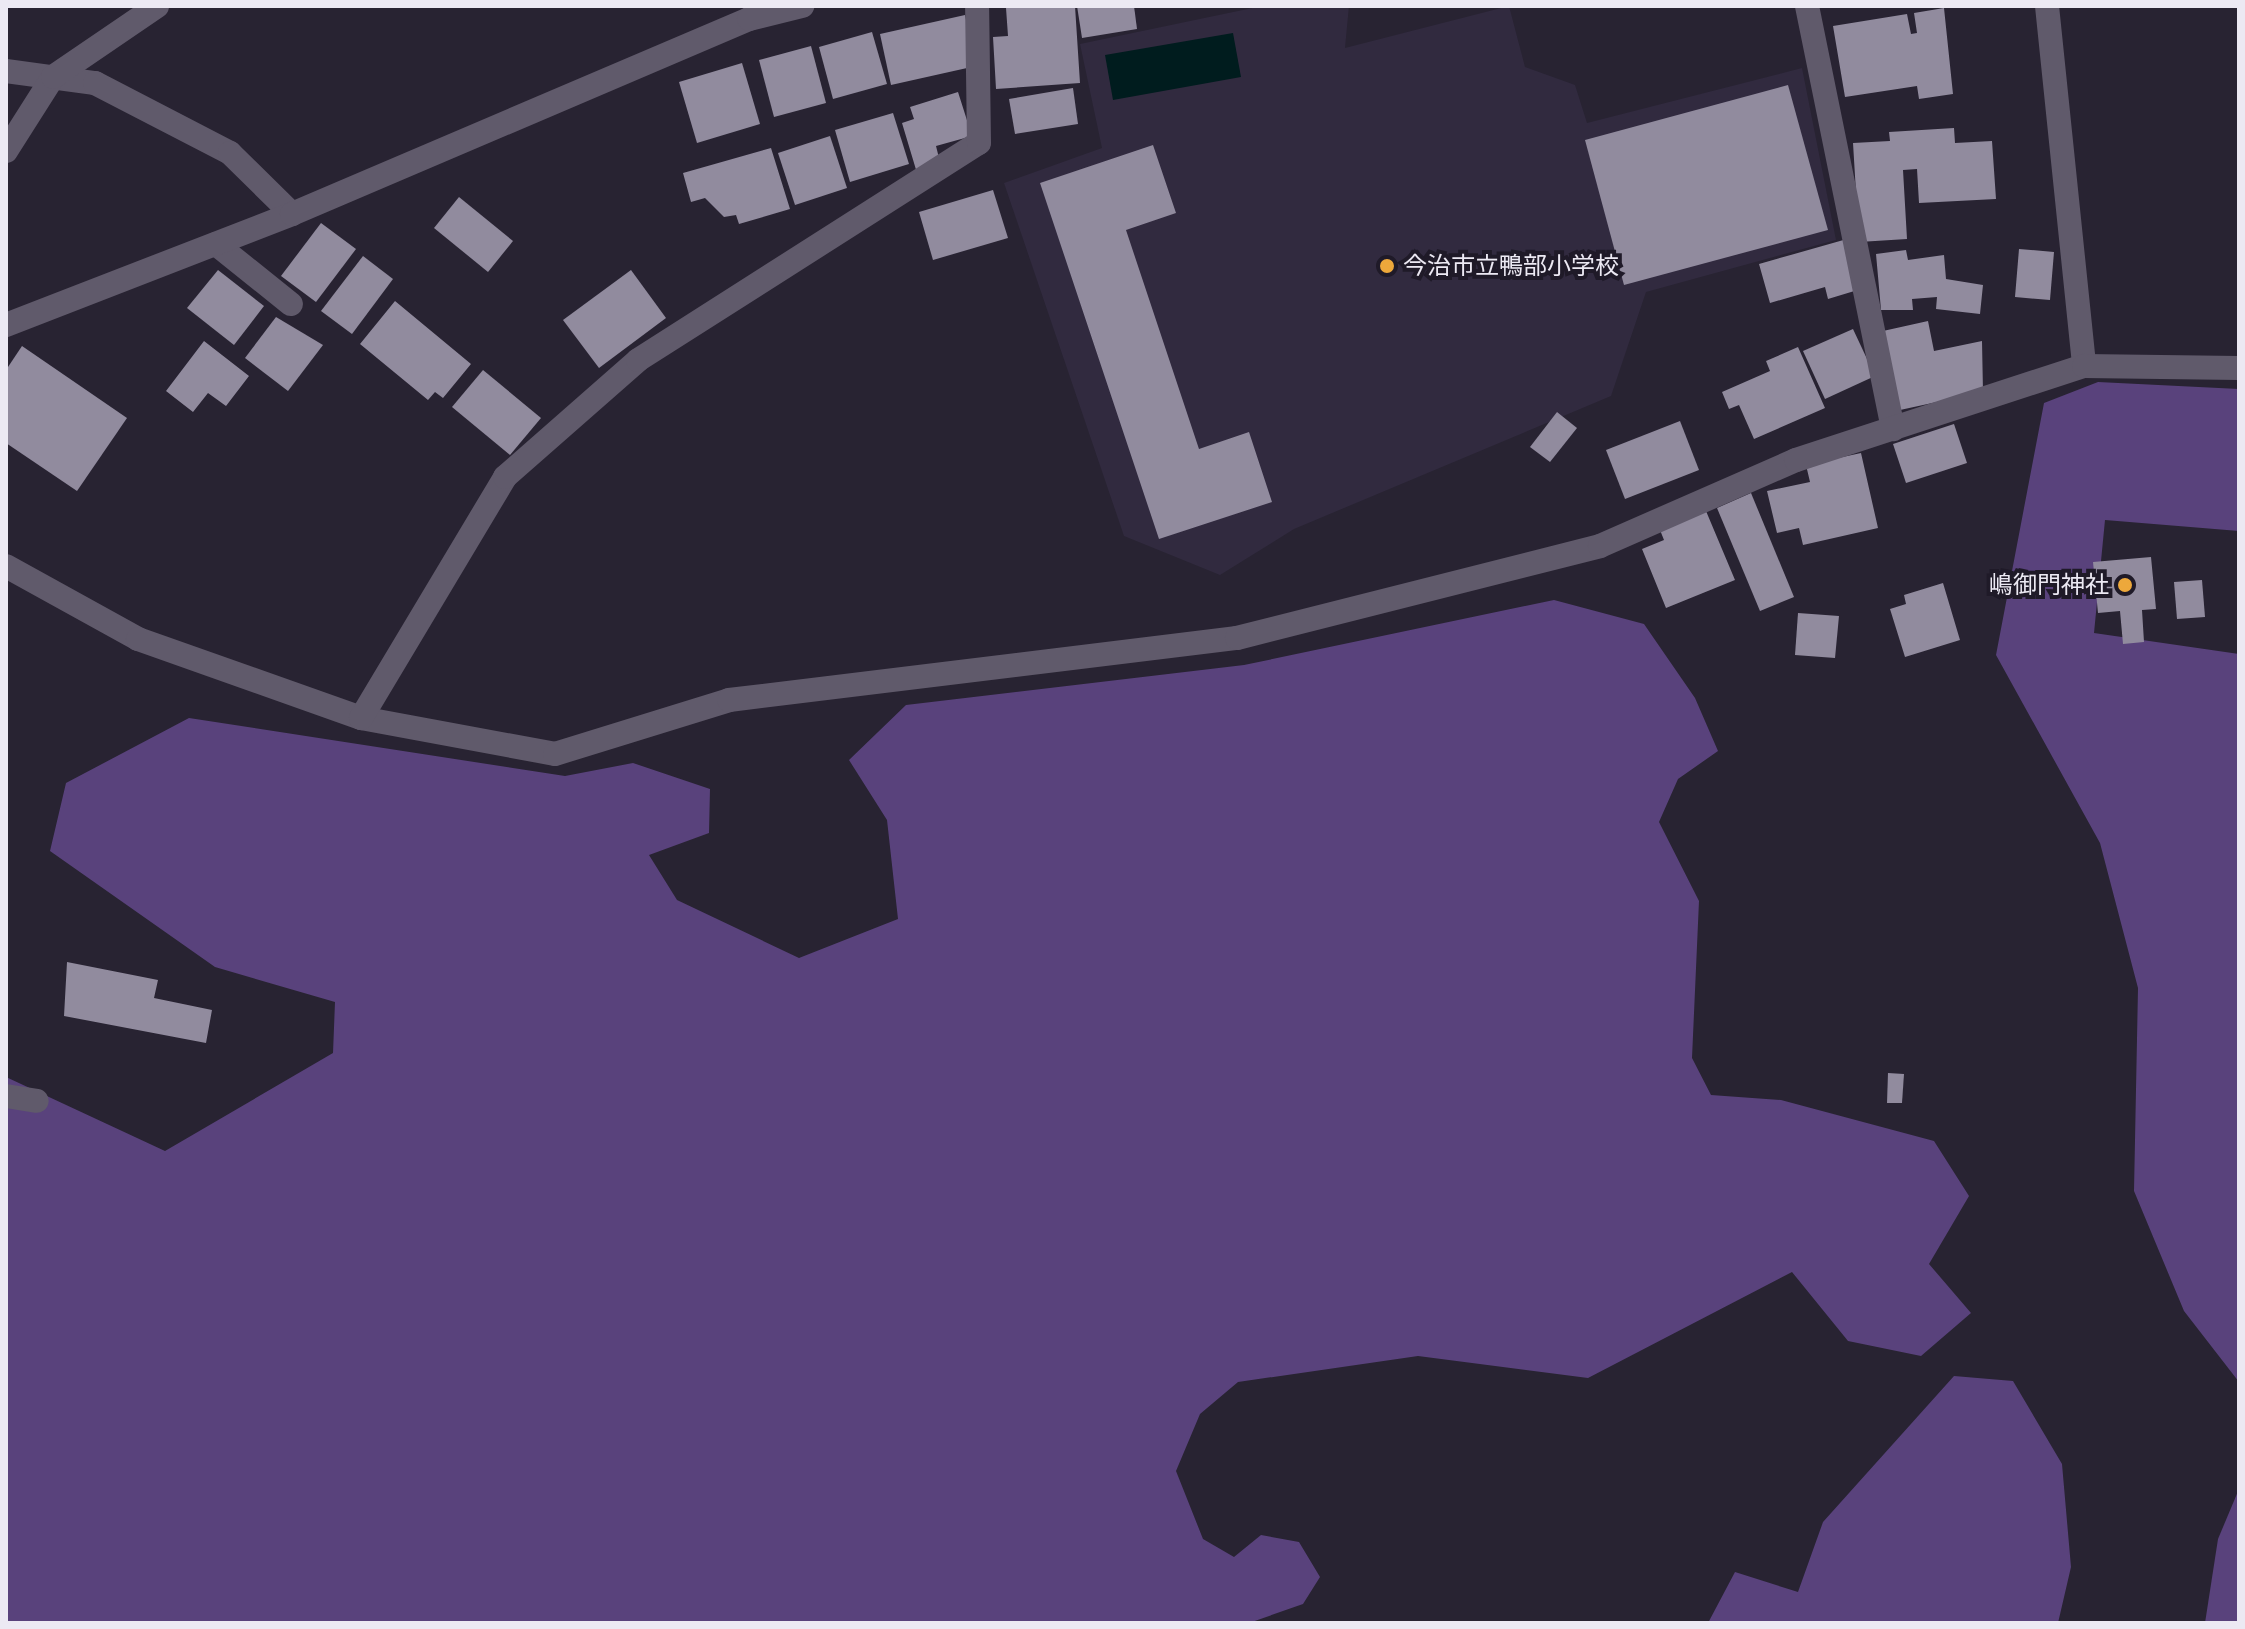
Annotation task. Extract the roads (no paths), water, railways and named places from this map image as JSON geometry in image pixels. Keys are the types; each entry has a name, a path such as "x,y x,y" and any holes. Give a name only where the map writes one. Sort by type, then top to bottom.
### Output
{"street":[{"path":"6,151 53,77 157,6"},
{"path":"6,325 292,214 749,19 802,6"},
{"path":"361,718 505,477 638,360 979,143 977,6"},
{"path":"1807,6 1893,429"},
{"path":"2047,6 2084,366"},
{"path":"6,71 95,83 230,153 292,214"},
{"path":"216,244 291,304"},
{"path":"6,566 138,639 361,718 555,754 729,700 1237,638 1600,546 1796,460 2084,366 2239,368"},
{"path":"6,1096 37,1101"}],"place":[{"name":"今治市立鴨部小学校","path":"1387,266"},
{"name":"嶋御門神社","path":"2125,585"}]}
